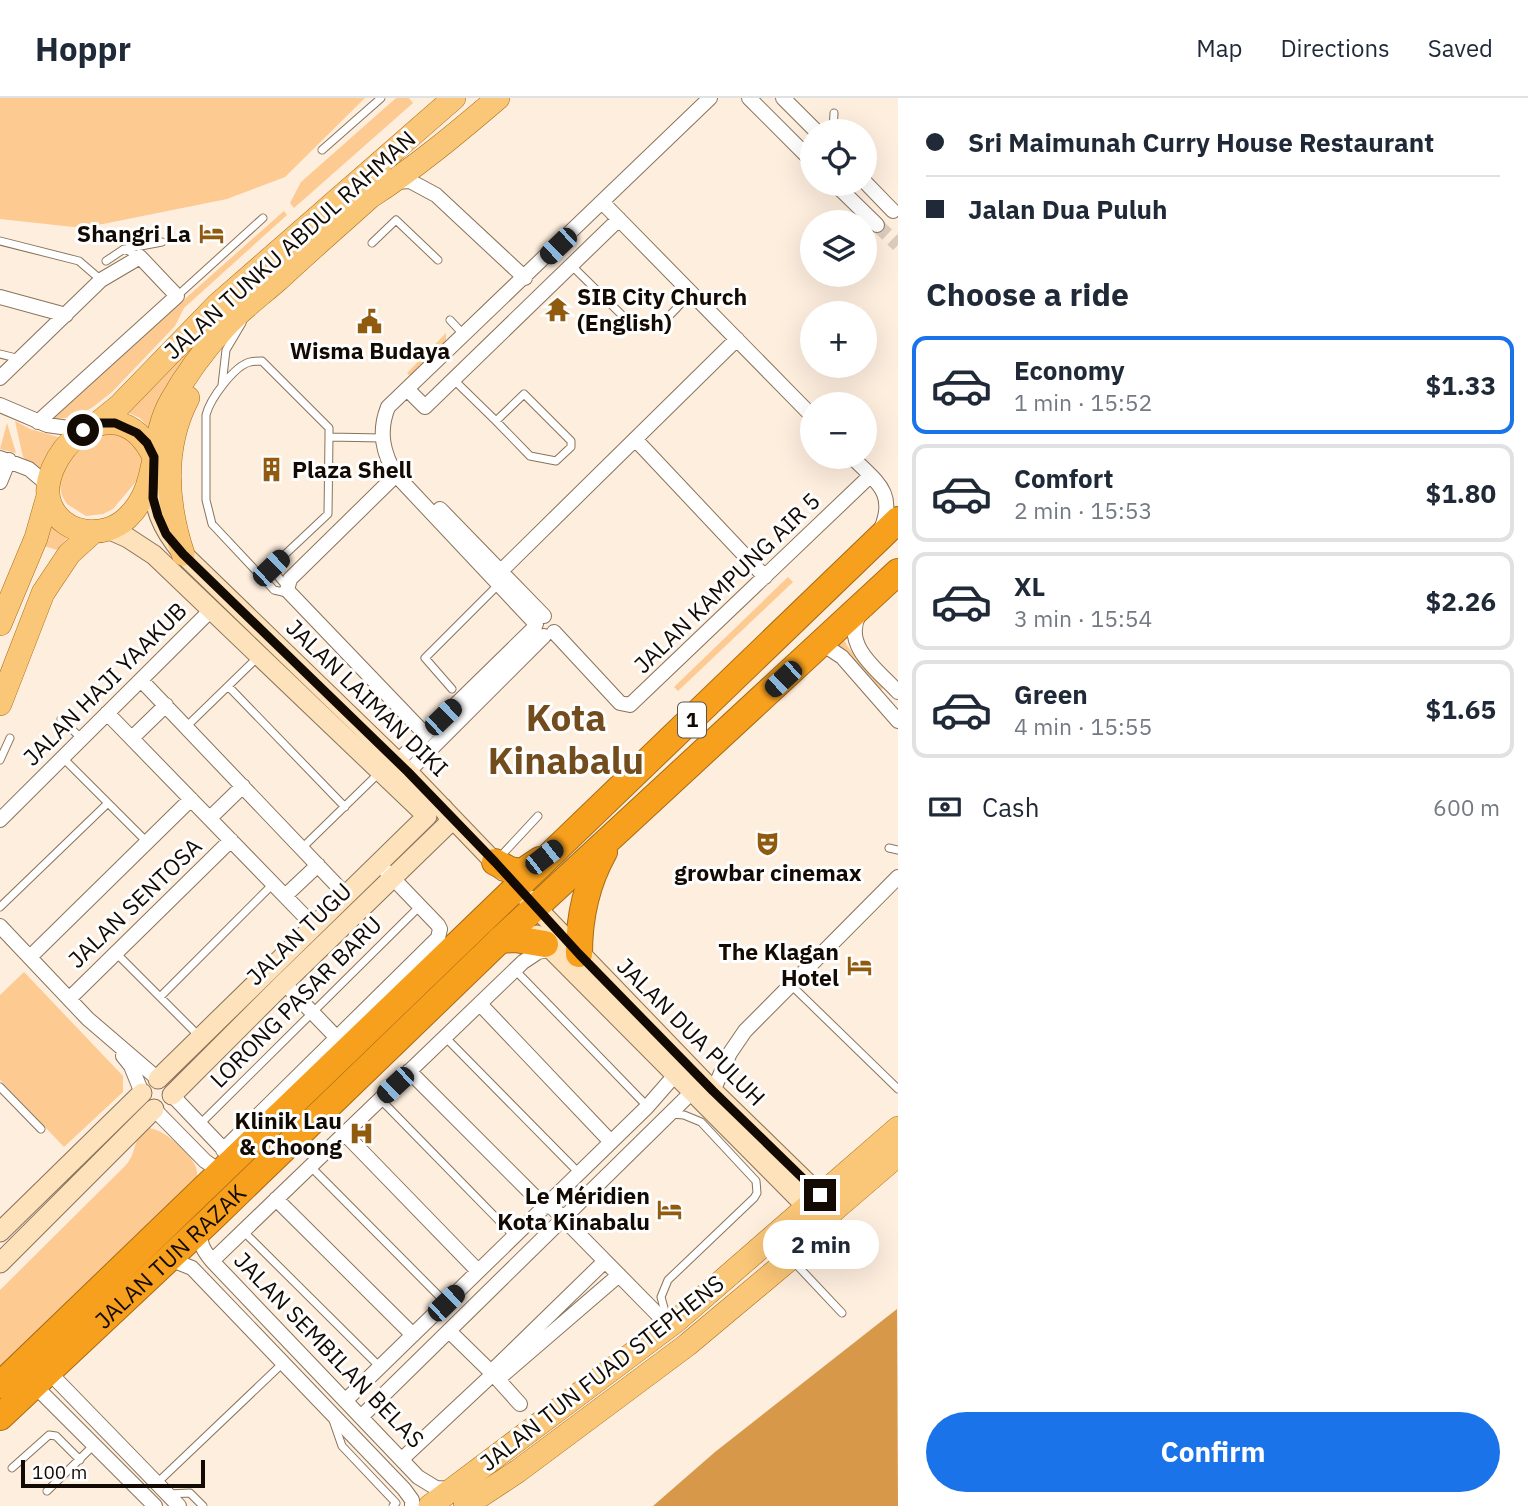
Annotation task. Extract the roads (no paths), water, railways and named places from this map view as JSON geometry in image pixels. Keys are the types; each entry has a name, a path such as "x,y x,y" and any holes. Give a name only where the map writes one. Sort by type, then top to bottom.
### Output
{"highway":[{"name":"1","path":"511,892 865,554 892,517"},
{"name":"1","path":"530,914 898,572"},
{"path":"579,954 582,912 593,873 605,852 633,819"},
{"path":"495,862 510,870 522,872 561,844"},
{"name":"JALAN TUN RAZAK","path":"0,1417 27,1373 226,1161 511,892"},
{"name":"JALAN TUN RAZAK","path":"27,1373 161,1267 530,914"},
{"path":"500,940 515,939 548,947"},
{"path":"226,1161 233,1175 245,1173 307,1125"}],"main road":[{"name":"JALAN TUNKU ABDUL RAHMAN","path":"91,426 120,406 217,305 454,98"},
{"name":"JALAN TUNKU ABDUL RAHMAN","path":"153,464 157,434 171,401 225,327 370,197 392,183 498,98"},
{"path":"183,554 171,511 171,453 179,416 217,350 225,327"},
{"path":"0,624 36,538 48,490 61,455 91,426 115,423 137,433 147,443 153,464 144,496 126,519 101,531 69,554 43,593 0,704"},
{"path":"48,490 53,510 63,521 101,531"},
{"name":"JALAN TUN FUAD STEPHENS","path":"430,1506 502,1480 518,1471 687,1345 791,1258 824,1214 898,1128"},
{"name":"JALAN TUN FUAD STEPHENS","path":"459,1497 669,1326 824,1214 898,1156"},
{"name":"JALAN TUN FUAD STEPHENS","path":"502,1480 514,1467 682,1341 824,1214"}],"street":[{"path":"748,98 800,149"},
{"path":"783,98 804,119"},
{"path":"710,100 388,407 383,422 383,442 402,470 499,578 737,339"},
{"path":"436,195 427,174 451,137"},
{"path":"392,183 411,181 436,195 525,278"},
{"path":"877,195 893,211"},
{"path":"848,196 857,201 865,196"},
{"path":"848,196 862,210"},
{"path":"603,202 800,404"},
{"path":"408,390 425,407 619,219"},
{"path":"0,378 101,280 140,257 177,296 38,422"},
{"path":"0,297 66,315"},
{"path":"0,405 47,425 91,426"},
{"path":"635,439 765,578"},
{"name":"JALAN KAMPUNG AIR 5","path":"383,442 396,475 620,703 630,705 870,476"},
{"path":"0,482 4,459 29,469 48,490"},
{"name":"JALAN LAIMAN DIKI","path":"153,464 153,498 166,534 395,769 420,808"},
{"path":"863,469 881,486 892,517"},
{"path":"396,475 290,579 287,590 425,734"},
{"path":"892,517 898,503"},
{"name":"JALAN LAIMAN DIKI","path":"101,531 128,538 154,555 260,656 443,807 495,862 511,892"},
{"path":"863,604 854,626 857,646 898,692"},
{"name":"JALAN HAJI YAAKUB","path":"0,820 141,680 191,621 211,610"},
{"path":"395,769 543,627"},
{"path":"395,769 425,734 543,627"},
{"path":"821,643 842,657 898,721"},
{"path":"141,680 346,895"},
{"path":"132,738 166,705"},
{"path":"107,713 314,926"},
{"path":"210,818 243,786"},
{"name":"JALAN SENTOSA","path":"30,957 191,799"},
{"name":"JALAN TUGU","path":"158,1079 346,895 448,824 450,819 443,807"},
{"name":"JALAN TUGU","path":"172,1095 284,983 385,870 427,816 420,808"},
{"name":"JALAN SENTOSA","path":"70,998 231,840"},
{"path":"285,896 318,865"},
{"path":"117,1046 131,1066 148,1101 205,1161 226,1161 337,1038 438,938 438,925 385,870"},
{"path":"713,1091 739,1039 898,877"},
{"name":"JALAN DUA PULUH","path":"511,892 530,914 579,954 713,1091 824,1214"},
{"name":"JALAN DUA PULUH","path":"530,914 548,947 692,1092 782,1169"},
{"path":"0,926 117,1046 158,1079 167,1083 172,1095 200,1124 226,1161"},
{"path":"212,1261 515,970 532,955 548,947"},
{"path":"284,983 337,1038"},
{"path":"480,1004 611,1142"},
{"path":"409,1071 546,1205 564,1219 669,1326"},
{"path":"351,1395 647,1107 675,1075"},
{"path":"0,1263 148,1101 149,1082 158,1079"},
{"path":"367,1411 692,1092"},
{"path":"148,1101 166,1106 172,1095"},
{"path":"0,1232 148,1101"},
{"path":"344,1133 478,1271"},
{"path":"276,1199 413,1335"},
{"name":"JALAN SEMBILAN BELAS","path":"209,1221 201,1232 200,1239 201,1247 212,1261 360,1403 418,1477 431,1486 459,1497"},
{"name":"JALAN SEMBILAN BELAS","path":"161,1267 170,1261 192,1268 290,1377 329,1410 404,1489 412,1500 412,1506"},
{"path":"402,1459 494,1375 605,1261"},
{"path":"494,1375 619,1275"},
{"path":"449,1331 520,1404"},
{"path":"27,1373 155,1506"},
{"path":"27,1373 179,1506"}],"lane":[{"path":"322,150 380,98"},
{"path":"834,113 834,119"},
{"path":"177,296 263,218"},
{"path":"372,243 396,220 438,260"},
{"path":"0,241 79,261 101,280"},
{"path":"106,261 124,249 162,242"},
{"path":"124,249 140,257"},
{"path":"572,266 632,325 644,330 657,326 691,292"},
{"path":"222,385 226,350 251,304"},
{"path":"450,320 464,335"},
{"path":"0,354 20,360"},
{"path":"262,576 328,514 330,438 329,428 262,361 248,362 222,385 206,415 207,508 216,528 274,590 287,590"},
{"path":"454,380 530,456 556,461 572,444 524,394 496,421"},
{"path":"330,438 383,442"},
{"path":"271,568 287,590"},
{"path":"452,689 425,658 499,578"},
{"path":"186,727 260,656"},
{"path":"228,686 345,807"},
{"path":"61,719 82,739"},
{"path":"0,760 10,738"},
{"path":"63,758 147,842"},
{"path":"302,848 345,807 395,769"},
{"path":"0,907 107,803"},
{"path":"495,862 538,816"},
{"path":"160,997 273,884"},
{"name":"LORONG PASAR BARU","path":"200,1124 420,906"},
{"path":"116,953 201,1038"},
{"path":"515,970 647,1107"},
{"path":"791,985 898,1089"},
{"path":"445,1037 579,1173"},
{"path":"0,1087 41,1129"},
{"path":"380,1099 514,1236"},
{"path":"669,1326 661,1297 668,1280 754,1198 758,1186 701,1122 684,1115 670,1114"},
{"path":"310,1165 446,1303"},
{"path":"242,1231 380,1367"},
{"path":"791,1258 842,1313"},
{"path":"161,1489 290,1377"},
{"path":"329,1410 342,1446 396,1503 393,1506"},
{"path":"12,1468 49,1435 55,1436 79,1460"},
{"path":"47,1491 94,1445"},
{"path":"161,1489 190,1493 202,1506"}],"tunnel":[{"path":"877,225 898,245"}],"place":[{"name":"Shangri La","path":"211,234"},
{"name":"SIB City Church (English)","path":"557,310"},
{"name":"Wisma Budaya","path":"370,321"},
{"name":"Plaza Shell","path":"272,470"},
{"name":"growbar cinemax","path":"768,843"},
{"name":"The Klagan Hotel","path":"859,965"},
{"name":"Klinik Lau & Choong","path":"362,1134"},
{"name":"Le Méridien Kota Kinabalu","path":"670,1209"}],"district":[{"name":"Kota Kinabalu","path":"566,740"}]}
